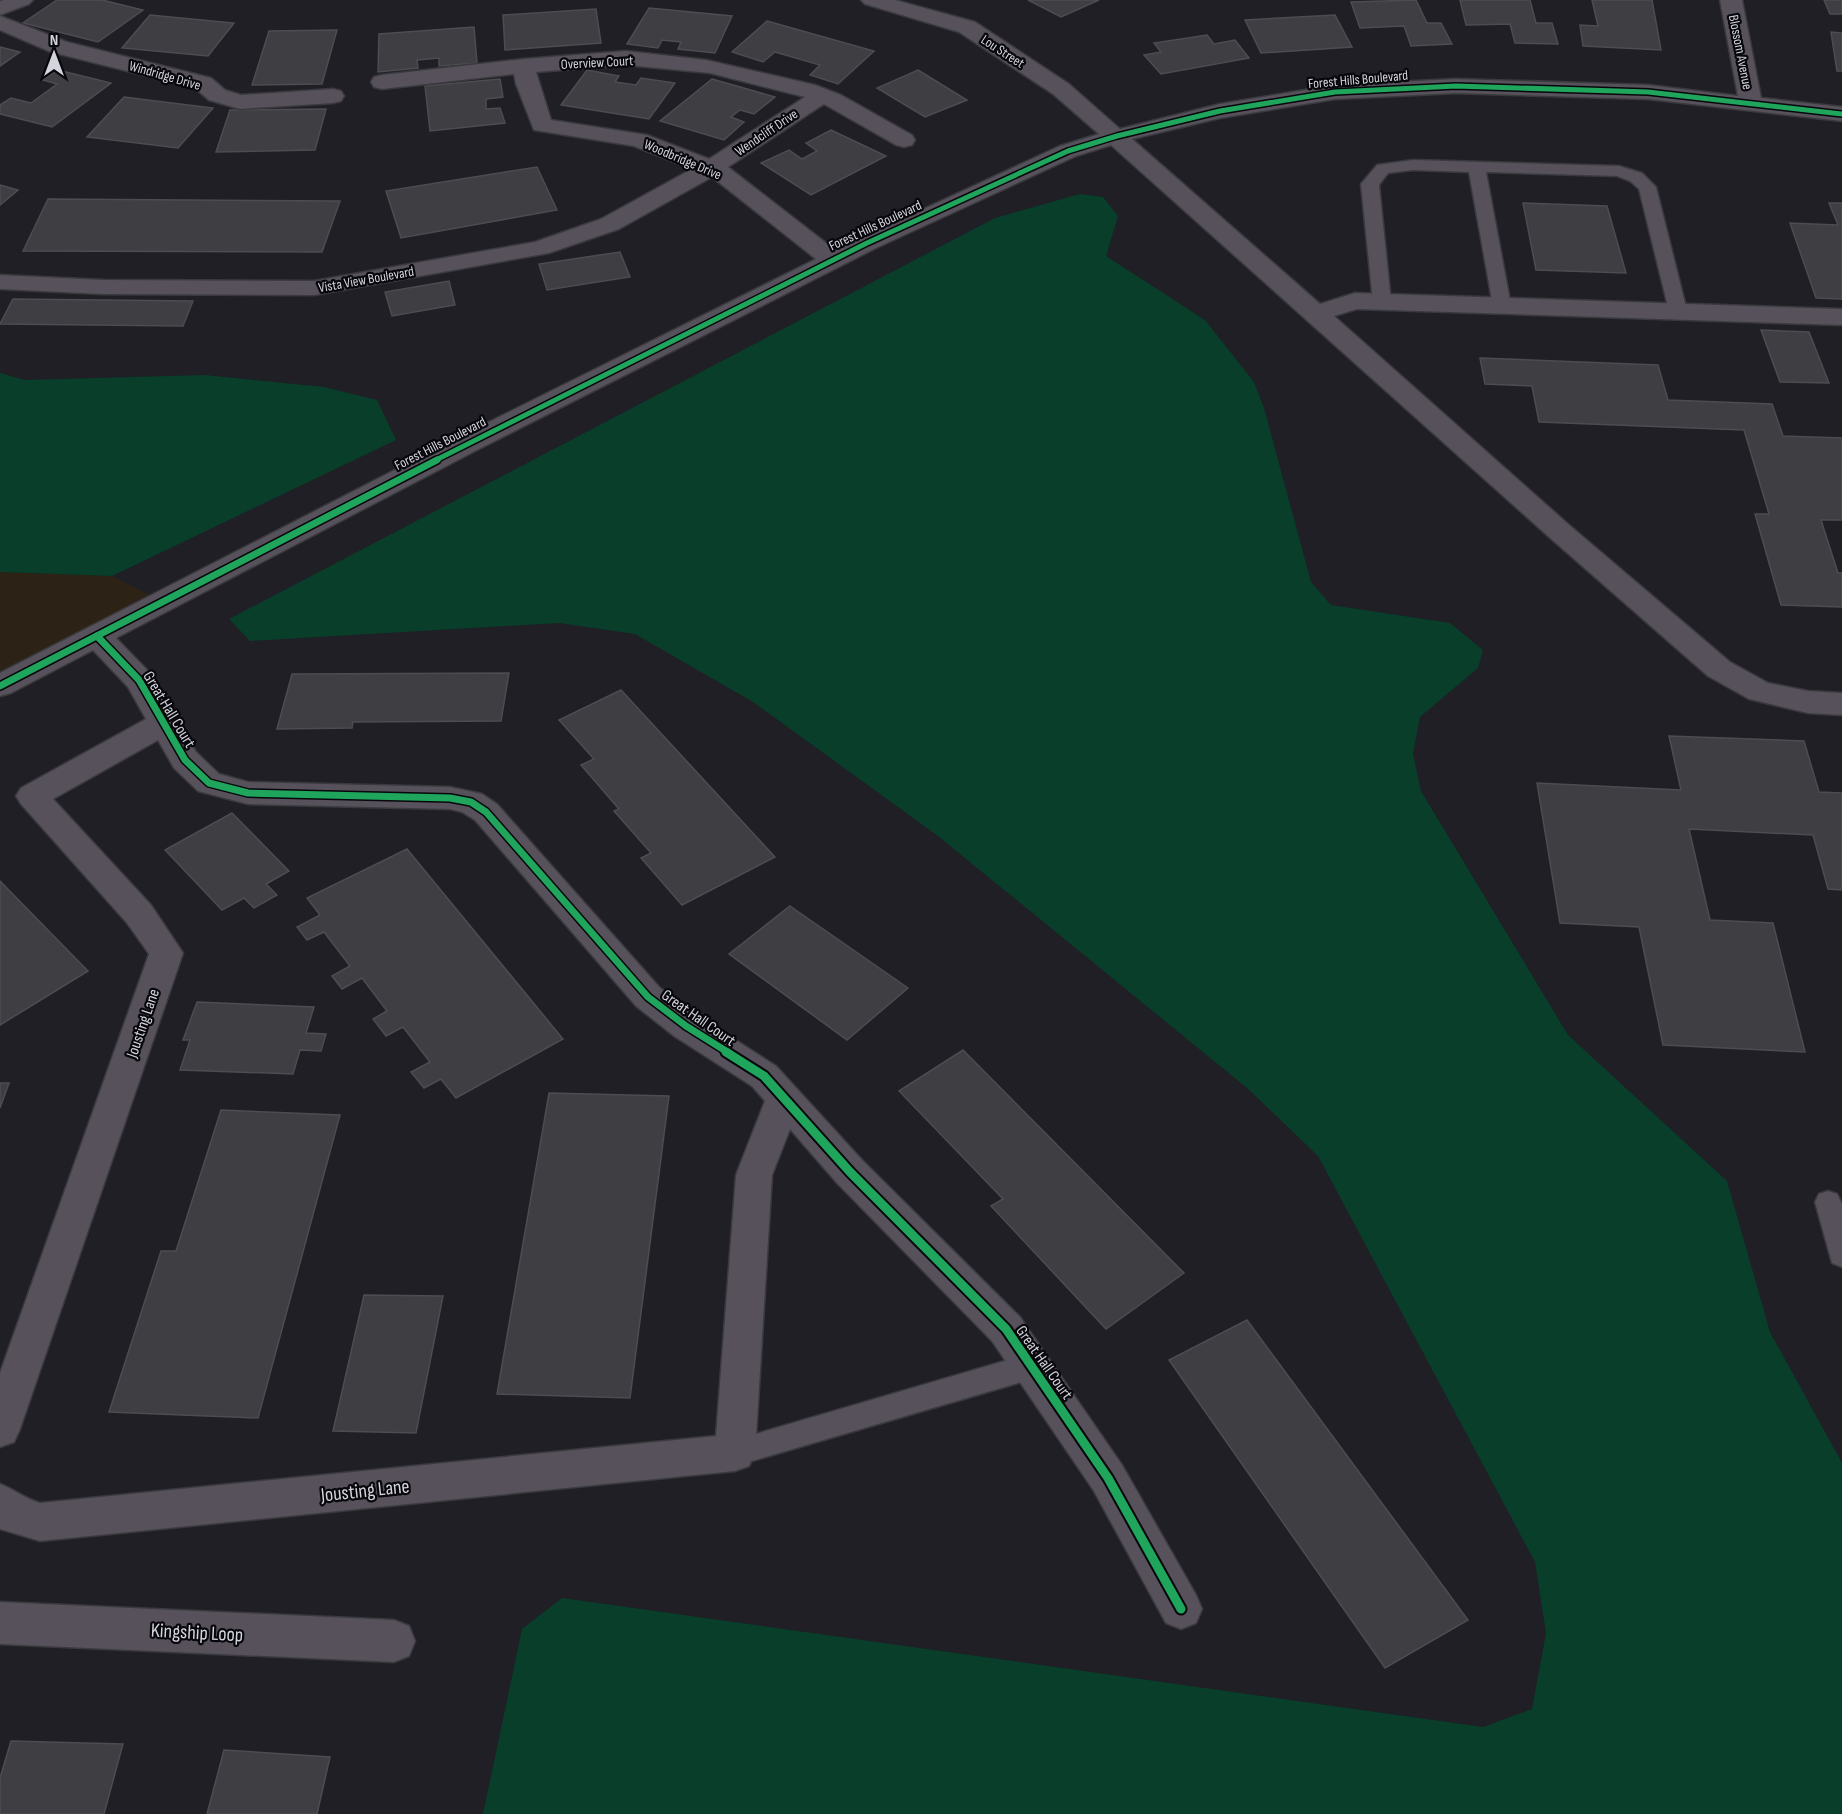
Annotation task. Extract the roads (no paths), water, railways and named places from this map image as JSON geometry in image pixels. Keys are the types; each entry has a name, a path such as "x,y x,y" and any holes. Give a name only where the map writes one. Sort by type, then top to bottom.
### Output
{"street":[{"name":"Lou Street","path":"872,0 967,27 1061,89 1117,136 1558,530 1719,669 1760,692 1808,702 1842,704"},
{"name":"Blossom Avenue","path":"1731,0 1751,104"},
{"name":"Windridge Drive","path":"0,22 59,47 203,83 216,95 240,102 333,96"},
{"name":"Overview Court","path":"382,82 524,66 626,58 713,68"},
{"name":"Woodbridge Drive","path":"524,66 527,84 542,125 639,140 720,172 833,260"},
{"name":"Wendcliff Drive","path":"713,68 807,90 904,140"},
{"name":"Forest Hills Boulevard","path":"0,686 467,444 833,260 1068,151 1117,136 1220,111 1346,92 1456,86 1551,87 1648,92 1842,114"},
{"name":"Wendcliff Drive","path":"711,168 821,96"},
{"name":"Vista View Boulevard","path":"0,282 103,287 314,288 540,248 610,224 711,168"},
{"path":"1316,313 1355,301 1842,317"},
{"name":"Great Hall Court","path":"97,636 140,680 184,760 208,783 248,793 450,798 471,802 486,812 648,997 686,1026 764,1076 783,1101 850,1172 1006,1329 1108,1478 1181,1609"},
{"name":"Jousting Lane","path":"0,1429 166,953 139,914 32,796 164,723"},
{"path":"735,1453 754,1175 783,1101"},
{"name":"Jousting Lane","path":"0,1503 11,1514 40,1522 735,1453"},
{"name":"Kingship Loop","path":"0,1623 394,1641"}],"lane":[{"path":"1382,302 1370,184 1383,169 1413,165 1619,171 1636,177 1647,187 1678,311"},
{"path":"1477,167 1502,306"},
{"path":"1828,1202 1842,1255"},
{"path":"735,1453 1032,1366"}]}
